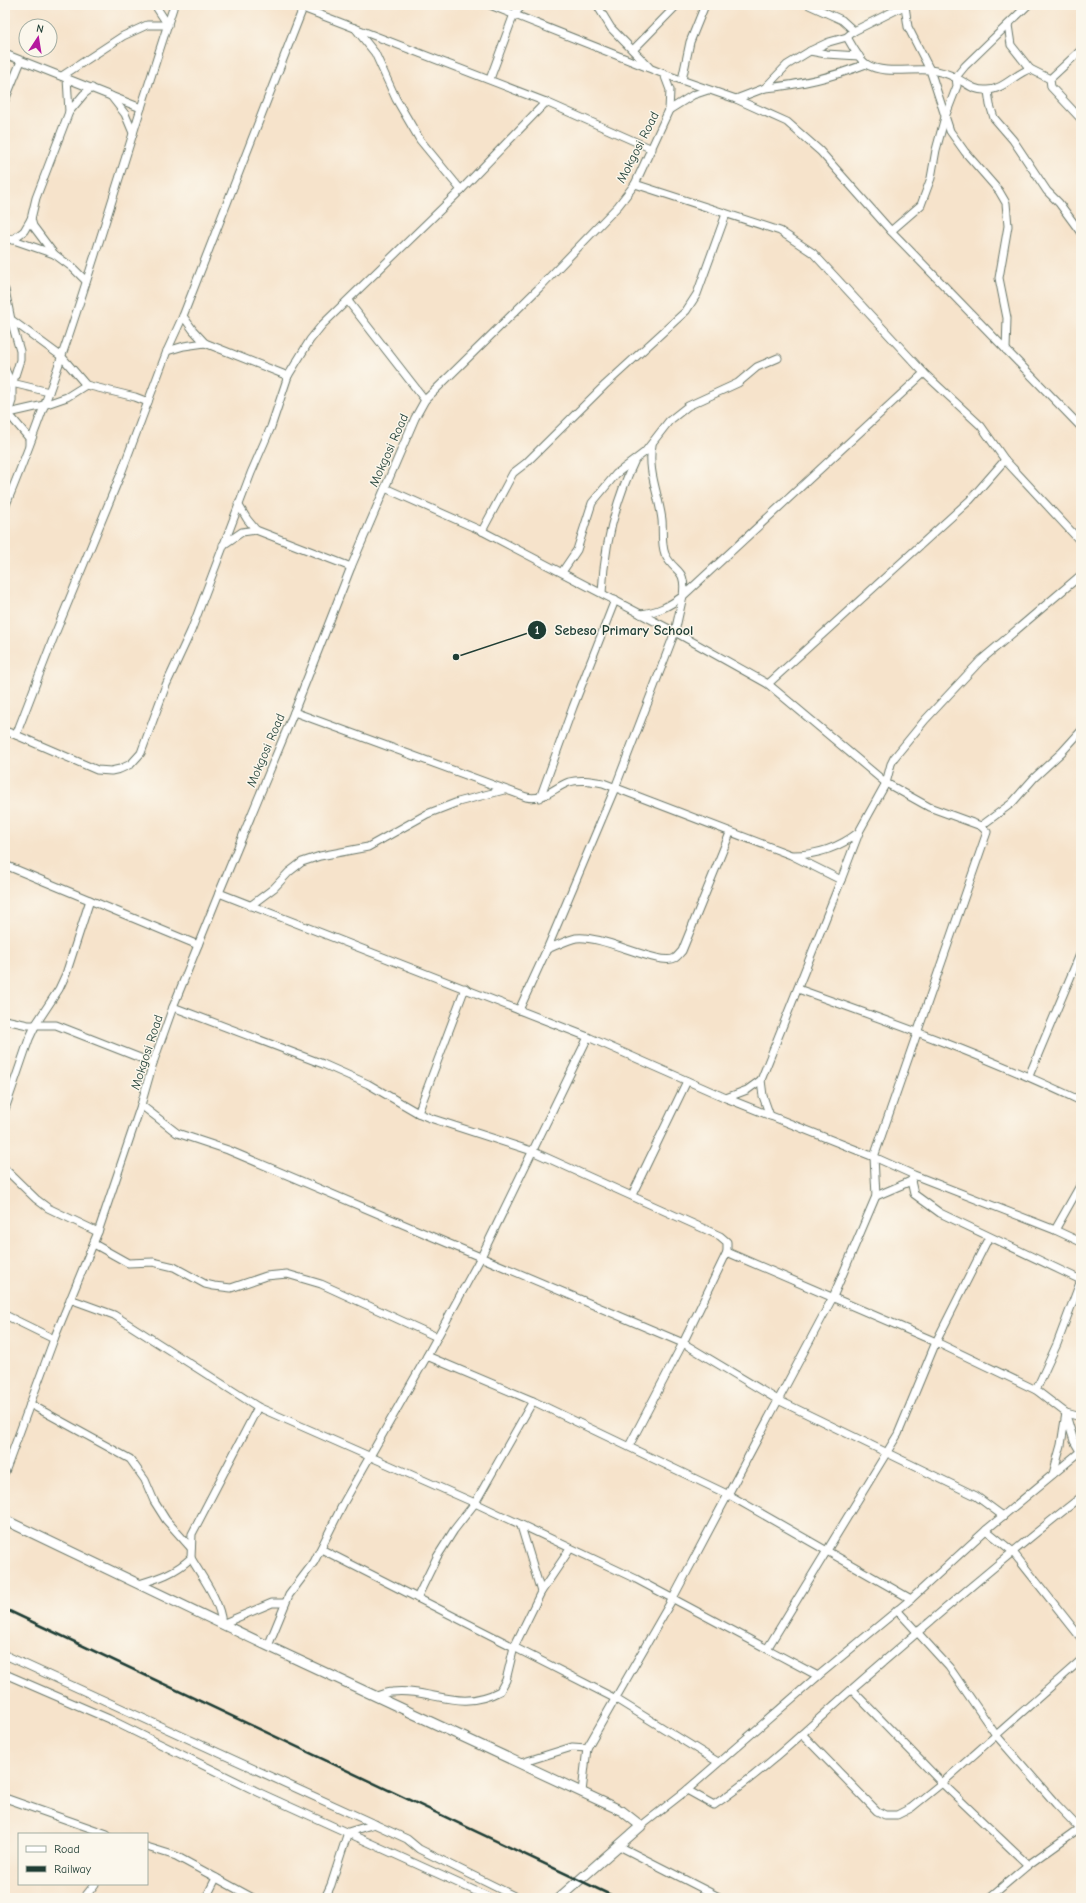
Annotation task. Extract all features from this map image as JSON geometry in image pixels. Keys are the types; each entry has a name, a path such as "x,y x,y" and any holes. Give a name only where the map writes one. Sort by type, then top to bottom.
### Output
{"street":[{"path":"155,5 168,25"},
{"path":"5,507 29,449 62,358 174,5"},
{"path":"295,5 490,79 652,149"},
{"path":"490,5 650,69 736,99 787,122 820,150 891,232 1081,428"},
{"path":"490,79 514,14 523,5"},
{"path":"597,5 611,28 650,69"},
{"path":"633,50 677,5"},
{"path":"682,80 690,42 705,5"},
{"path":"809,5 842,20 854,31"},
{"path":"765,88 783,68 810,51 828,42 846,37 854,31 906,5 908,27 930,70 950,131 959,145 991,180 1006,203 1008,226 998,278 1007,318 1006,350"},
{"path":"891,232 921,205 931,178 936,150 945,117 956,90 956,78 965,66 1028,5"},
{"path":"16,735 167,351 183,316 303,8"},
{"path":"65,77 123,36 148,25 168,25"},
{"path":"1008,25 1011,45 1030,69 1050,79"},
{"path":"355,27 375,53 396,99 420,140 461,190"},
{"path":"846,37 859,56 866,64 872,67 901,71 930,70 956,78 974,89 988,90 1014,79 1030,69"},
{"path":"1050,79 1081,50"},
{"path":"810,51 826,54 859,56"},
{"path":"5,54 141,108"},
{"path":"5,100 21,60"},
{"path":"736,99 765,88 785,86 827,78 866,64"},
{"name":"Mokgosi Road","path":"5,1472 70,1299 94,1244 141,1105 153,1063 173,1007 218,893 294,712 351,567 406,437 425,400 540,288 618,206 635,184 669,110 670,90 664,74"},
{"path":"65,77 69,112"},
{"path":"1050,79 1051,87 1081,119"},
{"path":"8,239 24,231 31,219 36,198 69,112 84,94 92,88"},
{"name":"Mokgosi Road","path":"669,110 693,95 708,90"},
{"path":"988,90 994,118 1013,140 1047,191 1059,203 1081,233"},
{"path":"109,95 125,114 133,134"},
{"path":"5,731 97,770 111,771 131,764 141,753 150,732 166,685 191,631 238,504 271,427 288,376 310,340 348,300 461,190 546,102"},
{"path":"635,184 780,231 813,252 924,373 981,426 1005,460 1081,542"},
{"path":"482,531 513,472 526,463 605,384 686,311 697,294 726,214"},
{"path":"31,219 33,226 54,254 73,268 86,281"},
{"path":"8,239 54,254"},
{"path":"5,290 8,317 20,351 20,360 8,384"},
{"path":"348,300 425,400"},
{"path":"183,316 205,343 288,376"},
{"path":"8,317 62,358 86,385 135,397 148,402"},
{"path":"167,351 184,346 205,343"},
{"path":"562,572 577,550 592,503 616,474 652,445 669,421 688,406 738,383 757,367 778,358"},
{"path":"5,369 12,401 7,412 5,423"},
{"path":"641,614 660,610 683,596 924,373"},
{"path":"8,384 49,392"},
{"path":"7,412 44,405 67,397 86,385"},
{"path":"7,412 29,438 29,449"},
{"path":"519,1010 548,949 615,788 675,632 683,596 684,578 680,570 665,553 662,519 650,468 652,445"},
{"path":"768,684 970,500 1005,460"},
{"path":"602,593 603,571 614,515 634,461"},
{"path":"385,488 482,531 675,632 768,684 886,783 929,807 981,826 987,832 874,1157 876,1196 833,1297 673,1598 587,1748 582,1792"},
{"path":"238,504 246,519 256,530 351,567"},
{"path":"223,545 242,532 256,530"},
{"path":"770,1116 763,1096 761,1080 860,830 886,783 894,758 950,692 981,660 1081,575"},
{"path":"540,798 573,707 615,600"},
{"path":"294,712 526,797 540,798 569,782 585,780 603,783 730,833 791,855 841,880"},
{"path":"981,826 1012,803 1034,778 1062,752 1081,730"},
{"path":"250,906 274,888 289,872 302,862 320,856 368,847 428,814 458,802 504,790"},
{"path":"791,855 808,855 832,848 846,842 860,830"},
{"path":"548,949 576,938 609,943 659,959 668,960 675,958 682,951 730,833"},
{"path":"5,865 198,945"},
{"path":"218,893 588,1037 726,1098 874,1157 912,1178 1055,1230 1081,1242"},
{"path":"5,1109 29,1039 36,1024 59,989 90,900"},
{"path":"1029,1076 1081,952"},
{"path":"418,1113 465,988"},
{"path":"798,989 919,1031 1029,1076 1081,1101"},
{"path":"173,1007 324,1064 368,1084 418,1113 430,1118 532,1150 632,1194 720,1236 726,1242 727,1252 683,1343 629,1446"},
{"path":"5,1020 16,1023 56,1025 153,1063"},
{"path":"268,1646 285,1603 292,1590 314,1562 370,1456 481,1257 588,1037"},
{"path":"726,1098 747,1090 761,1080"},
{"path":"632,1194 687,1081"},
{"path":"141,1105 177,1133 228,1150 683,1343 778,1400 976,1496 1003,1516"},
{"path":"5,1169 42,1203 98,1232"},
{"path":"876,1196 912,1178"},
{"path":"912,1178 914,1194 940,1213 1081,1280 1058,1344 1036,1390"},
{"path":"1055,1230 1081,1184"},
{"path":"767,1649 898,1434 936,1342 989,1237"},
{"path":"94,1244 128,1263 153,1262 174,1267 205,1284 214,1286 231,1288 266,1276 287,1274 321,1284 437,1337"},
{"path":"727,1252 936,1342 1036,1390 1066,1413 1081,1417"},
{"path":"70,1299 114,1315 258,1407 475,1503 673,1598 818,1676"},
{"path":"5,1315 54,1340"},
{"path":"427,1356 533,1401 729,1495 911,1599"},
{"path":"417,1598 436,1557 454,1530 475,1503 533,1401"},
{"path":"30,1404 130,1460 145,1480 154,1501 166,1520 191,1548"},
{"path":"222,1624 217,1603 191,1558 192,1534 258,1407"},
{"path":"559,1898 641,1826 688,1790 718,1762 818,1676 911,1599 986,1530 1081,1452 1074,1441 1066,1413"},
{"path":"1053,1474 1062,1445 1066,1413"},
{"path":"688,1790 714,1805 750,1779 1012,1551 1081,1497"},
{"path":"5,1520 268,1646 622,1811 641,1826"},
{"path":"522,1526 541,1592"},
{"path":"986,1530 1012,1551 1081,1638"},
{"path":"320,1549 616,1699 718,1762"},
{"path":"377,1696 392,1692 408,1692 460,1701 476,1700 491,1696 500,1691 506,1680 514,1647 541,1592 570,1549"},
{"path":"139,1584 164,1576 179,1569 191,1558"},
{"path":"222,1624 272,1603 285,1603"},
{"path":"898,1610 949,1667 996,1735 1056,1804 1080,1828 1028,1865 989,1898"},
{"path":"5,1655 407,1839 419,1849 518,1898"},
{"path":"802,1734 878,1810 885,1815 897,1815 911,1808 942,1782 1081,1660"},
{"path":"5,1674 109,1719 260,1793 491,1898"},
{"path":"852,1690 942,1782 1028,1865"},
{"path":"521,1763 572,1747 587,1748"},
{"path":"5,1798 104,1833"},
{"path":"348,1832 375,1824"},
{"path":"325,1898 331,1885 348,1832"},
{"path":"619,1846 721,1898"},
{"path":"148,1847 176,1856 253,1898"},
{"path":"206,1898 216,1878"},
{"path":"84,1898 94,1885"}],"railway":[{"path":"5,1609 617,1898"}],"place":[{"name":"Sebeso Primary School","path":"456,657"}]}
